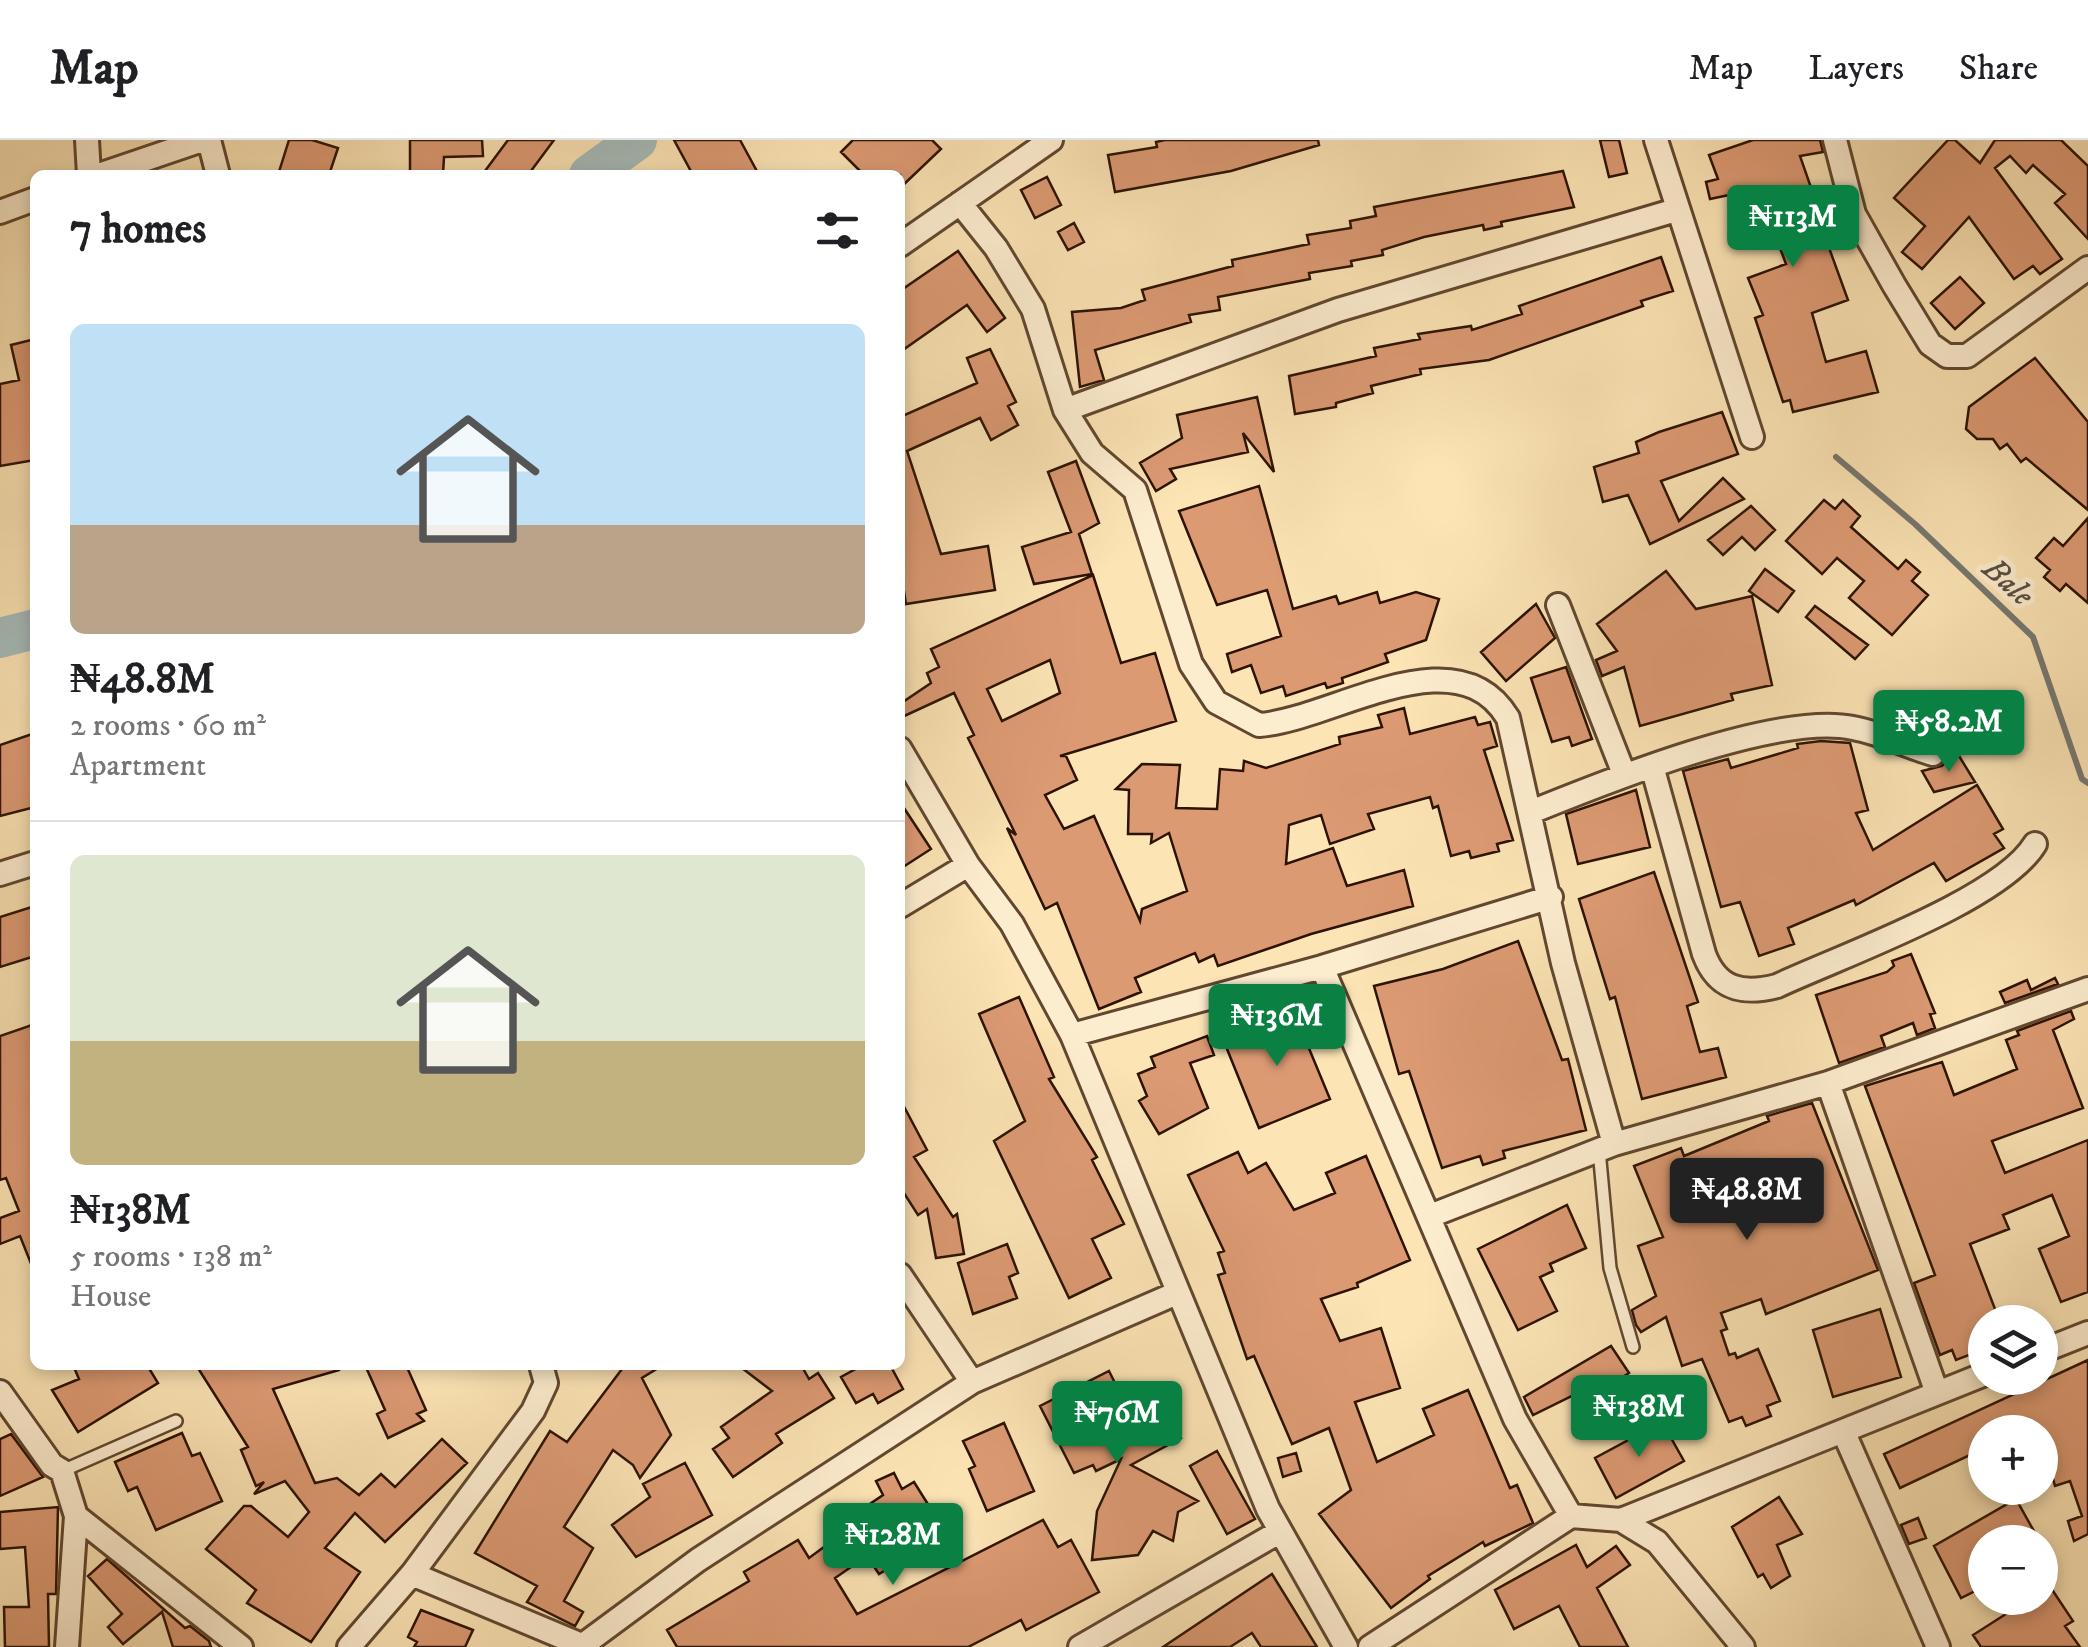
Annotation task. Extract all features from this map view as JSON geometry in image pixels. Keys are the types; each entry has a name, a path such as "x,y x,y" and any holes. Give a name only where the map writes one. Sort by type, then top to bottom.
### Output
{"street":[{"path":"87,140 89,170"},
{"path":"114,170 206,140 216,170"},
{"path":"905,242 1050,140"},
{"path":"1656,140 1752,437"},
{"path":"1834,140 1854,214 1865,238 1930,344 1947,356 1968,356 2088,268"},
{"path":"0,212 30,201"},
{"path":"960,203 996,248 1033,309 1066,410 1092,454 1135,490 1191,664 1216,702 1246,721 1275,724 1402,684 1463,683 1497,700 1508,718 1607,1147"},
{"path":"1066,410 1170,368 1338,310 1676,210"},
{"path":"1558,606 1624,774"},
{"path":"1531,812 1624,774 1798,726 1853,728 1933,754"},
{"path":"905,758 968,865 1012,924 1072,1035 1279,1532 1346,1647"},
{"path":"1652,766 1704,954 1711,973 1732,988 1777,986 1926,917 2002,880 2024,863 2035,844"},
{"path":"0,874 30,864"},
{"path":"905,903 968,865"},
{"path":"1072,1035 1322,967 1551,897"},
{"path":"1322,967 1516,1418 1571,1516"},
{"path":"1430,1216 1607,1147 1828,1083 2088,989"},
{"path":"1828,1083 1937,1393"},
{"path":"905,1282 972,1382"},
{"path":"412,1574 584,1646 698,1560 972,1382 1177,1293"},
{"path":"2058,1345 2088,1334"},
{"path":"349,1647 412,1574 534,1411 546,1383 542,1370"},
{"path":"1370,1647 1571,1516 1621,1520 1968,1381"},
{"path":"1,1398 52,1464 62,1470 76,1516 67,1647"},
{"path":"1844,1432 1938,1647"},
{"path":"76,1516 241,1647"},
{"path":"1621,1520 1657,1542 1743,1647"},
{"path":"1082,1646 1279,1532"}],"lane":[{"path":"1607,1147 1610,1268 1633,1347"},
{"path":"62,1470 176,1421"}],"building":[{"path":"289,140 312,140 338,148 331,170 280,170"},
{"path":"410,140 482,140 483,156 444,157 443,170 410,170"},
{"path":"508,140 554,140 532,170 486,170"},
{"path":"674,140 740,140 756,170 690,170"},
{"path":"853,140 932,140 941,149 905,183 905,170 859,170 841,152"},
{"path":"1318,140 1319,145 1231,171 1115,192 1108,155 1157,147 1156,142"},
{"path":"1600,140 1619,140 1627,173 1609,177"},
{"path":"1753,140 1820,140 1823,152 1800,156 1817,205 1832,200 1841,228 1824,234 1848,300 1812,313 1826,362 1866,351 1878,392 1793,412 1790,400 1783,402 1755,318 1763,315 1748,278 1786,264 1765,208 1737,218 1729,195 1710,199 1706,182 1718,179 1709,155"},
{"path":"1948,140 1955,140 1980,163 1995,140 2061,140 2088,166 2088,239 2055,203 2065,194 2033,165 2026,173 2010,156 1995,168 2062,259 2040,274 2033,266 2014,279 1969,217 1922,269 1902,252 1925,226 1894,198"},
{"path":"1563,171 1574,207 1501,222 1502,226 1484,230 1483,225 1424,237 1382,250 1383,255 1351,261 1352,266 1309,273 1310,279 1218,297 1220,310 1189,315 1191,322 1095,350 1104,380 1080,387 1072,312 1121,308 1145,300 1142,290 1233,266 1232,260 1309,244 1307,235 1351,228 1350,221 1376,216 1374,207"},
{"path":"1047,177 1061,205 1035,218 1021,190"},
{"path":"1074,223 1084,242 1068,250 1058,232"},
{"path":"958,251 1005,318 987,332 967,305 905,348 905,288"},
{"path":"1661,257 1673,291 1641,301 1643,306 1489,360 1420,369 1421,374 1371,386 1373,393 1336,403 1336,407 1295,414 1289,376 1376,356 1374,348 1420,339 1418,334 1471,326 1472,330 1522,314 1519,306"},
{"path":"1960,277 1984,303 1955,329 1931,303"},
{"path":"30,340 30,461 0,466 0,384 19,380 11,345"},
{"path":"990,349 1016,402 1008,406 1018,425 991,440 980,418 907,451 941,554 988,546 995,590 906,604 905,415 977,383 967,358"},
{"path":"2035,358 2088,422 2088,510 2026,458 2021,462 2007,444 2000,449 1993,439 1977,439 1966,429 1969,407"},
{"path":"1257,397 1274,472 1243,433 1248,452 1170,469 1176,479 1156,491 1140,463 1182,438 1177,415"},
{"path":"1722,412 1738,454 1661,481 1679,521 1723,478 1744,499 1650,544 1628,495 1603,502 1594,467 1639,453 1636,442 1659,432"},
{"path":"1076,461 1099,523 1079,534 1092,574 1034,584 1022,547 1071,532 1048,472"},
{"path":"1259,486 1293,609 1336,596 1339,604 1377,592 1380,603 1416,592 1439,599 1426,640 1385,654 1388,662 1342,678 1343,683 1327,688 1325,683 1286,696 1283,686 1261,693 1251,665 1232,672 1227,654 1281,636 1267,590 1217,605 1179,511"},
{"path":"1824,500 1835,509 1843,500 1860,516 1851,527 1898,569 1906,560 1920,572 1912,581 1928,595 1892,635 1849,598 1864,581 1837,558 1822,574 1786,541"},
{"path":"1751,506 1775,530 1755,550 1742,537 1723,555 1708,540"},
{"path":"2088,518 2088,603 2066,584 2060,591 2044,577 2050,570 2036,558 2054,538 2063,546"},
{"path":"1765,569 1794,591 1778,612 1749,591"},
{"path":"1666,571 1696,609 1752,596 1772,685 1731,694 1733,700 1640,726 1624,667 1602,676 1596,660 1617,651 1597,624"},
{"path":"1093,575 1121,663 1155,653 1176,721 1060,756 1066,756 1077,780 1045,795 1064,829 1094,816 1140,921 1142,909 1187,891 1169,833 1151,843 1152,834 1128,834 1129,790 1116,789 1142,764 1180,765 1176,808 1217,809 1220,769 1243,771 1244,761 1266,768 1340,744 1339,737 1382,727 1378,715 1404,708 1410,734 1475,717 1478,725 1490,722 1497,746 1484,750 1513,840 1497,844 1499,851 1471,858 1469,851 1451,856 1438,806 1433,808 1430,797 1368,814 1374,829 1330,844 1321,815 1289,825 1286,864 1333,848 1347,886 1404,870 1413,906 1311,934 1218,966 1214,955 1199,962 1195,953 1135,978 1141,992 1099,1009 1057,903 1045,909 1007,828 1016,835 968,738 974,735 954,693 905,716 905,701 931,683 927,673 939,667 931,649","holes":["1050,660 1060,693 1002,721 987,689"]},
{"path":"1536,604 1555,638 1506,681 1481,652"},
{"path":"1815,606 1868,645 1855,659 1806,617"},
{"path":"1566,667 1592,739 1572,746 1569,737 1552,742 1531,678"},
{"path":"30,735 30,808 0,816 0,745"},
{"path":"1850,743 1868,810 1856,813 1873,850 1977,785 2003,829 1994,834 2004,848 1946,881 1934,863 1856,905 1854,900 1788,928 1794,944 1759,956 1740,902 1721,907 1683,771 1728,759 1731,768 1798,748 1797,744"},
{"path":"1956,751 1975,782 1934,792 1922,771 1942,766"},
{"path":"1636,790 1650,847 1578,864 1566,814"},
{"path":"905,810 931,849 905,866"},
{"path":"1654,872 1698,1002 1687,1006 1700,1052 1718,1048 1726,1077 1642,1099 1615,997 1610,999 1579,899"},
{"path":"30,908 30,958 0,967 0,917"},
{"path":"1518,941 1562,1060 1568,1059 1586,1130 1503,1151 1505,1158 1483,1165 1480,1156 1442,1168 1409,1071 1399,1074 1374,986 1443,969"},
{"path":"1911,954 1935,1013 1930,1014 1935,1028 1917,1035 1913,1023 1881,1036 1885,1047 1839,1063 1816,995 1887,972 1894,966 1892,961"},
{"path":"2055,978 2058,984 2005,1003 2000,992 2027,980 2031,990"},
{"path":"1019,997 1054,1077 1049,1079 1097,1157 1092,1160 1124,1224 1092,1239 1111,1278 1069,1298 994,1141 1025,1121 979,1014"},
{"path":"1291,1005 1330,1099 1259,1128 1225,1044 1264,1024 1262,1017"},
{"path":"2071,1011 2074,1019 2053,1030 2083,1108 1992,1141 2005,1173 2088,1140 2088,1292 2061,1302 2039,1249 2069,1236 2052,1195 2003,1215 2009,1229 1970,1244 1993,1305 1968,1305 1968,1355 1956,1360 1952,1350 1940,1355 1914,1283 1935,1275 1865,1086 1942,1062 1954,1095 2017,1069 2006,1040 2019,1035 2017,1031"},
{"path":"30,1026 30,1261 20,1236 0,1244 0,1218 19,1211 6,1178 0,1180 0,1036"},
{"path":"1207,1036 1214,1055 1190,1063 1208,1108 1159,1134 1139,1101 1147,1096 1138,1074 1155,1067 1151,1057"},
{"path":"1812,1103 1878,1270 1766,1314 1761,1299 1721,1313 1727,1329 1721,1331 1729,1355 1735,1353 1737,1358 1758,1349 1780,1401 1767,1406 1771,1416 1746,1426 1742,1417 1729,1422 1702,1359 1682,1366 1666,1317 1641,1332 1636,1325 1632,1310 1656,1296 1638,1246 1663,1237 1634,1166 1681,1148 1684,1156 1769,1121 1767,1116"},
{"path":"905,1108 927,1150 914,1157 953,1217 957,1214 964,1254 936,1258 927,1209 918,1215 905,1195"},
{"path":"1238,1152 1248,1173 1266,1163 1294,1210 1335,1193 1326,1173 1366,1156 1410,1260 1357,1283 1358,1287 1321,1299 1340,1341 1381,1328 1400,1388 1355,1402 1377,1462 1434,1435 1423,1409 1468,1390 1510,1488 1517,1485 1533,1523 1485,1546 1483,1542 1428,1576 1430,1579 1391,1608 1319,1514 1351,1490 1329,1428 1292,1444 1254,1356 1247,1359 1218,1275 1225,1273 1218,1253 1224,1251 1188,1175"},
{"path":"1567,1205 1586,1248 1550,1264 1553,1271 1540,1277 1557,1311 1518,1330 1478,1249"},
{"path":"1007,1244 1018,1273 1009,1277 1017,1298 973,1314 958,1263"},
{"path":"1880,1309 1901,1377 1833,1397 1813,1330"},
{"path":"1611,1346 1629,1373 1578,1406 1572,1396 1533,1415 1524,1397"},
{"path":"2088,1360 2088,1534 2074,1541 2068,1521 2082,1516 2070,1481 2058,1485 2058,1415 1969,1415 2012,1395 2058,1395 2058,1374"},
{"path":"75,1370 150,1370 158,1383 78,1432 52,1390 79,1379"},
{"path":"199,1370 339,1370 273,1389 315,1483 337,1478 359,1495 381,1474 395,1487 442,1439 467,1463 385,1542 355,1513 325,1548 360,1572 311,1642 247,1603 256,1590 206,1549 244,1506 251,1506 288,1537 309,1512 285,1481 254,1494 264,1482 256,1486 241,1450 248,1447"},
{"path":"367,1370 408,1370 426,1410 417,1414 424,1421 388,1438 377,1414 385,1410"},
{"path":"621,1370 655,1370 642,1378 671,1435 640,1478 633,1465 613,1450 564,1527 593,1548 564,1601 583,1612 575,1626 527,1602 537,1586 475,1553 550,1431 567,1442"},
{"path":"745,1370 804,1370 809,1379 818,1373 834,1398 776,1434 782,1443 733,1477 713,1449 729,1438 721,1427 772,1391"},
{"path":"854,1370 893,1370 903,1389 878,1403 873,1394 856,1403 841,1377"},
{"path":"1109,1371 1142,1437 1172,1421 1181,1438 1131,1465 1198,1501 1178,1512 1173,1541 1153,1531 1138,1555 1092,1560 1097,1511 1121,1459 1096,1471 1093,1465 1074,1473 1040,1406"},
{"path":"1968,1415 1968,1456 1900,1488 1884,1454"},
{"path":"1662,1422 1684,1461 1616,1498 1595,1458"},
{"path":"1004,1423 1034,1491 987,1511 969,1469 975,1466 963,1441"},
{"path":"182,1433 192,1456 200,1453 222,1501 156,1530 137,1487 128,1491 115,1462"},
{"path":"11,1434 43,1477 0,1496 0,1439"},
{"path":"1217,1451 1255,1519 1227,1534 1190,1466"},
{"path":"1296,1453 1301,1471 1283,1477 1278,1458"},
{"path":"685,1463 712,1515 636,1557 612,1525 650,1497 643,1484"},
{"path":"894,1473 902,1489 914,1482 946,1533 879,1574 867,1556 835,1578 857,1614 1043,1520 1058,1547 1071,1540 1099,1592 1026,1630 1021,1620 968,1647 677,1647 667,1630 749,1581 744,1572 798,1540 809,1558 854,1525 849,1518 883,1495 876,1481"},
{"path":"1779,1497 1802,1534 1777,1545 1790,1576 1771,1588 1763,1574 1758,1577 1732,1527"},
{"path":"2006,1505 2019,1505 2031,1525 1971,1525"},
{"path":"58,1507 56,1594 48,1594 49,1647 5,1647 4,1607 29,1607 25,1547 0,1549 0,1512"},
{"path":"1918,1518 1926,1538 1909,1544 1901,1525"},
{"path":"1968,1527 1968,1594 1961,1598 1934,1546"},
{"path":"1576,1545 1587,1567 1616,1546 1630,1565 1597,1588 1628,1647 1580,1647 1559,1606 1514,1629 1495,1590"},
{"path":"107,1559 185,1628 190,1626 209,1641 211,1647 173,1647 162,1612 123,1644 108,1627 122,1614 88,1576"},
{"path":"1272,1574 1317,1647 1261,1647 1252,1633 1230,1647 1163,1647"},
{"path":"2058,1598 2073,1621 2065,1626 2080,1647 1981,1647 1973,1635 2004,1615 2058,1615"},
{"path":"421,1610 473,1630 465,1647 414,1647 417,1642 408,1637"}],"waterway":[{"path":"596,170 637,140"},
{"name":"Bale","path":"1836,457 1915,524 2033,637 2082,779 2088,783"},
{"path":"0,638 30,630"}]}
